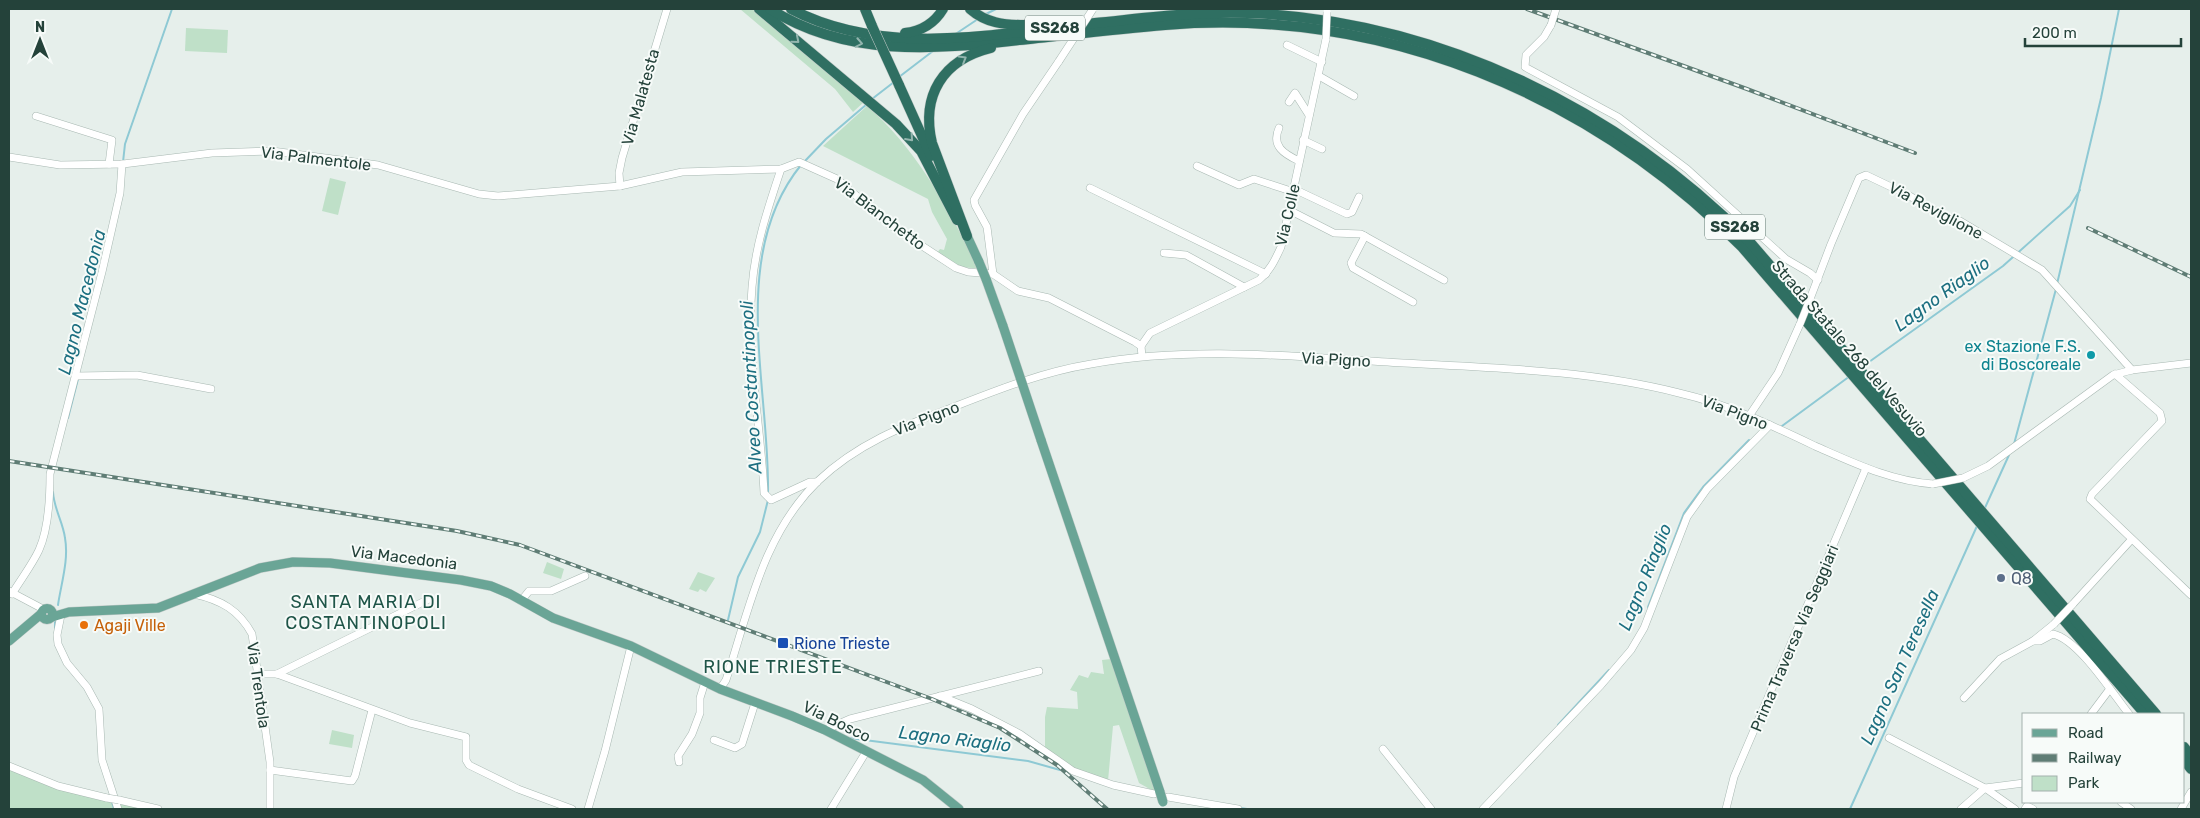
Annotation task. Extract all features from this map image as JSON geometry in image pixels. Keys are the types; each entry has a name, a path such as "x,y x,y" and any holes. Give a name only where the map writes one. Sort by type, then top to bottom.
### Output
{"highway":[{"path":"759,9 896,124 921,151 967,236"},
{"name":"Strada Statale 268 del Vesuvio","path":"770,9 793,21 832,36 880,46 924,49 962,37 1174,16 1230,13 1288,16 1357,28 1422,44 1497,69 1558,98 1630,141 1684,180 1749,241 2155,713"},
{"name":"Strada Statale 268 del Vesuvio","path":"790,9 815,20 866,34 942,43 1191,23 1247,22 1310,27 1421,52 1494,78 1554,105 1627,149 1673,182 1742,247 2144,713"},
{"path":"865,9 967,236"},
{"path":"815,20 884,33 906,34 924,29 932,23 943,9"},
{"path":"973,11 987,20 1012,25 1091,24"},
{"path":"967,236 953,194 934,151 929,131 930,107 940,80 959,61 977,52 1106,31"}],"main road":[{"path":"967,236 979,262 990,276 1003,326 1111,647 1157,793 1165,803"},
{"name":"Via Macedonia","path":"52,614 158,608 272,565 311,561 461,580 491,586 553,618 630,646 720,689"},
{"path":"13,638 25,634 52,614"},
{"name":"Via Bosco","path":"720,689 824,730 923,780 938,790 959,809"}],"street":[{"name":"Via Malatesta","path":"620,186 619,173 622,158 667,9"},
{"path":"990,276 988,227 974,205 973,198 1023,114 1093,9"},
{"path":"1556,9 1551,25 1544,37 1526,54 1525,67 1618,117 1687,169 1786,259 1818,280 1778,372 1750,416"},
{"name":"Via Colle","path":"1266,274 1281,247 1294,191 1303,140 1320,76 1326,39 1327,10"},
{"path":"1287,45 1322,62"},
{"path":"1320,76 1354,96"},
{"path":"1289,102 1295,93 1309,115"},
{"path":"36,116 112,140 110,164"},
{"path":"1279,128 1276,134 1279,148 1286,155 1299,161"},
{"path":"1303,140 1322,149"},
{"name":"Via Palmentole","path":"9,157 60,165 122,164 212,153 261,150 378,165 489,195 620,186"},
{"name":"Via Bianchetto","path":"620,186 682,172 781,169 799,162 807,164 837,179 890,225 956,268 990,276 1018,291 1049,298 1141,346"},
{"path":"11,592 40,549 51,500 50,474 116,210 122,164"},
{"path":"1197,166 1239,184 1254,179 1294,191 1346,214 1352,212 1359,198"},
{"name":"Via Pigno","path":"781,169 760,236 753,274 751,310 764,493 767,502 810,482 817,482"},
{"name":"Via Reviglione","path":"1818,280 1830,244 1862,175 1874,178 1938,213 1960,221 2042,270 2132,370"},
{"path":"1090,188 1266,274"},
{"path":"1289,210 1334,233 1356,232 1365,236 1444,280"},
{"path":"1365,236 1351,263 1353,268 1413,302"},
{"path":"1164,252 1186,255 1244,287"},
{"path":"1142,356 1141,346 1150,333 1244,287 1266,274"},
{"name":"Via Pigno","path":"720,689 726,680 762,567 775,536 794,508 817,482 865,445 910,423 996,390 1053,372 1087,364 1142,356 1189,353 1239,353 1582,374 1681,393 1722,405 1866,468"},
{"path":"1866,468 1891,478 1933,484 1963,478 1977,473 2001,458 2115,374 2132,370 2191,363"},
{"path":"2115,374 2160,413 2162,421 2090,499 2191,595"},
{"path":"76,376 138,375 211,389"},
{"path":"1483,809 1601,685 1631,650 1644,628 1687,517 1707,489 1770,425"},
{"name":"Prima Traversa Via Seggiari","path":"1726,809 1728,792 1734,776 1866,468"},
{"path":"1964,698 2000,659 2033,641 2054,624 2131,540"},
{"path":"522,601 528,590 551,591 585,576"},
{"name":"Via Macedonia","path":"11,592 52,614"},
{"name":"Via Trentola","path":"194,594 234,609 244,619 252,634 259,674 270,770 270,809"},
{"path":"277,674 430,599"},
{"path":"52,614 58,644 67,662 87,687 99,709 102,760 118,809"},
{"path":"2033,641 2040,642 2053,634 2059,636 2079,653 2128,713"},
{"path":"588,809 606,751 630,646"},
{"path":"824,730 850,719 1039,671"},
{"path":"259,674 277,674 410,723 466,737 466,760 469,765 518,788 572,809"},
{"path":"679,762 678,756 692,734 700,713 700,698 705,682"},
{"path":"2092,713 2110,690"},
{"path":"940,696 972,709 1020,734 1073,771 1113,785 1157,793"},
{"path":"714,740 736,748 742,744 756,703"},
{"path":"270,770 352,781 355,776 372,710"},
{"path":"1889,738 1985,788 2015,809"},
{"path":"1383,749 1432,809"},
{"path":"831,809 866,752"},
{"path":"9,766 58,786 158,809"},
{"path":"1961,809 1985,788 2022,783"},
{"path":"2186,799 2191,792"},
{"path":"2185,794 2186,799"},
{"path":"1165,803 1238,809"},
{"path":"2025,809 2026,806 2033,809"}],"green space":[{"path":"740,9 754,9 864,102 853,112 835,89"},
{"path":"186,28 228,30 227,53 185,51"},
{"path":"867,106 901,141 931,181 956,225 977,268 961,266 937,253 940,249 944,250 947,239 932,212 928,199 823,146"},
{"path":"330,178 346,182 338,215 322,211"},
{"path":"547,562 564,569 561,579 543,573"},
{"path":"698,572 715,578 706,592 700,589 698,592 689,589"},
{"path":"1111,659 1155,792 1139,783 1119,725 1113,726 1108,781 1074,769 1045,747 1047,707 1078,709 1077,692 1070,690 1079,675 1088,678 1091,672 1104,674 1102,660"},
{"path":"332,730 354,735 352,748 329,744"},
{"path":"9,763 40,778 88,792 166,809 9,809"}],"waterway":[{"name":"Lagno Macedonia","path":"123,162 125,144 172,9"},
{"name":"Alveo Costantinopoli","path":"986,14 996,9"},
{"path":"2057,284 2101,98 2119,9"},
{"name":"Alveo Costantinopoli","path":"957,33 978,19"},
{"name":"Alveo Costantinopoli","path":"899,77 933,51"},
{"name":"Alveo Costantinopoli","path":"872,99 894,82"},
{"name":"Alveo Costantinopoli","path":"804,162 826,139 867,104"},
{"name":"Alveo Costantinopoli","path":"768,493 758,323 759,281 765,239 779,201 801,165"},
{"name":"Lagno Riaglio","path":"1862,367 2003,266 2070,206 2080,190"},
{"path":"2014,444 2056,289"},
{"name":"Lagno Riaglio","path":"1782,426 1850,376"},
{"name":"Lagno Macedonia","path":"68,418 78,379"},
{"name":"Lagno Riaglio","path":"1648,607 1684,513 1703,487 1749,440"},
{"path":"1984,510 2009,455"},
{"name":"Lagno Macedonia","path":"53,492 66,546 58,605"},
{"name":"Alveo Costantinopoli","path":"728,620 738,577 760,532 768,500"},
{"name":"Lagno San Teresella","path":"1850,809 1977,526"},
{"path":"55,621 55,629"},
{"name":"Lagno Riaglio","path":"1558,725 1609,670"},
{"name":"Lagno Riaglio","path":"849,738 1028,761 1060,770"},
{"path":"112,802 114,809"},
{"name":"Lagno Riaglio","path":"1240,808 1247,809"}],"railway":[{"path":"1527,9 1747,89 1915,153"},
{"path":"2088,228 2191,277"},
{"path":"9,461 457,531 520,545 932,699 1000,728 1057,765 1107,809"}],"place":[{"name":"ex Stazione F.S. di Boscoreale","path":"2091,355"},
{"name":"Q8","path":"2001,578"},
{"name":"Agaji Ville","path":"84,625"},
{"name":"Rione Trieste","path":"783,643"}],"district":[{"name":"SANTA MARIA DI COSTANTINOPOLI","path":"366,612"},
{"name":"RIONE TRIESTE","path":"773,667"}]}
